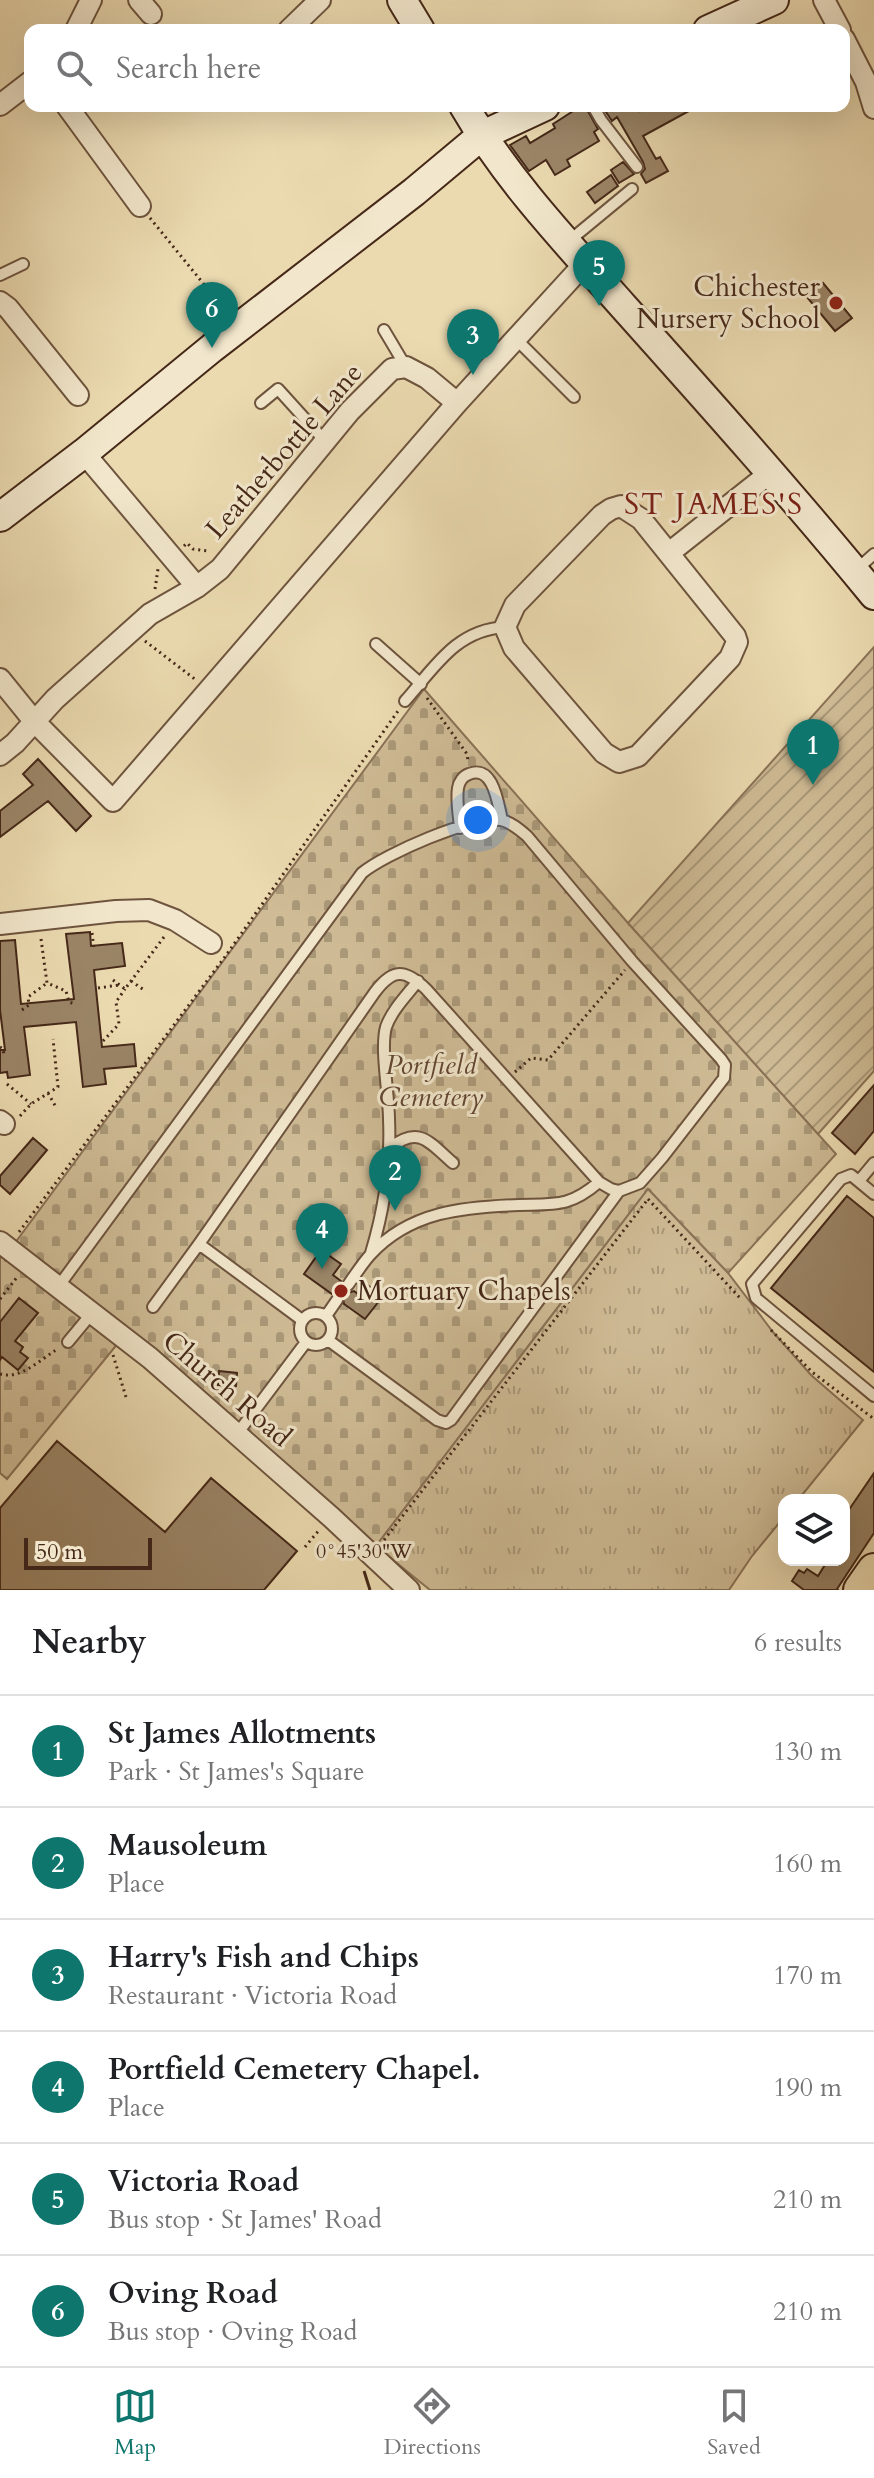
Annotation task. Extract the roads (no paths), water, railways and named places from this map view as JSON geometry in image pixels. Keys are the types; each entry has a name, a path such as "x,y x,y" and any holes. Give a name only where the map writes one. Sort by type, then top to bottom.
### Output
{"main road":[{"path":"402,0 416,24"},
{"path":"721,24 774,0"},
{"path":"467,112 481,136 540,214 770,473 864,563 874,595"},
{"path":"0,517 481,136 532,112"},
{"path":"860,1590 874,1570"}],"street":[{"path":"79,24 91,0"},
{"path":"295,24 320,0"},
{"path":"824,0 837,24"},
{"path":"850,51 866,82 874,108"},
{"path":"0,105 24,87"},
{"path":"71,112 140,206"},
{"path":"0,679 34,721 113,801 516,339 576,253"},
{"path":"0,302 78,395"},
{"name":"Leatherbottle Lane","path":"0,755 150,614 197,587 220,569 350,411 392,369 406,367 427,378 457,403"},
{"name":"Leatherbottle Lane","path":"84,453 197,587"},
{"path":"669,553 770,473"},
{"path":"621,506 641,519 737,642 730,658 638,756 619,762 604,753 514,648 505,627 515,605 602,515 621,506"},
{"path":"0,924 149,910 175,920 211,943"},
{"name":"Church Road","path":"3,1245 150,1358 409,1590"}],"lane":[{"path":"596,112 637,167"},
{"path":"576,253 632,189"},
{"path":"0,275 23,264"},
{"path":"384,330 406,367"},
{"path":"516,339 574,397"},
{"path":"261,403 278,389 325,441"},
{"path":"405,701 450,650 481,630 505,627"},
{"path":"376,644 420,685"},
{"path":"460,828 458,789 462,778 470,773 480,773 491,781 502,820"},
{"path":"58,1287 362,873 395,852 480,822 502,820 527,836 632,961 721,1059 726,1073 721,1084 647,1176 640,1183 619,1191 451,1420 446,1423 437,1420 328,1340"},
{"path":"153,1307 382,983 401,973 418,981 599,1182 619,1191"},
{"path":"370,1255 383,1199 390,1148 386,1027 418,981"},
{"path":"390,1148 404,1137 419,1137 453,1163"},
{"path":"859,1181 874,1163"},
{"path":"874,1194 851,1175 841,1179 752,1284 756,1298 874,1396"},
{"path":"348,1285 370,1255 398,1231 436,1214 478,1207 563,1203 580,1197 599,1182"},
{"path":"199,1244 302,1320"},
{"path":"326,1316 337,1300"},
{"path":"311,1314 326,1316 332,1330 328,1340 315,1346 306,1342 300,1330 302,1320 311,1314"},
{"path":"68,1342 97,1318"},
{"path":"237,1434 306,1342"}],"place":[{"name":"Chichester Nursery School","path":"836,303"},
{"name":"Victoria Road","path":"599,306"},
{"name":"Oving Road","path":"212,348"},
{"name":"Harry's Fish and Chips","path":"473,375"},
{"name":"St James Allotments","path":"813,785"},
{"name":"Mausoleum","path":"395,1211"},
{"name":"Portfield Cemetery Chapel.","path":"322,1269"},
{"name":"Mortuary Chapels","path":"341,1291"}],"district":[{"name":"ST JAMES'S","path":"714,504"}],"park label":[{"name":"Portfield Cemetery","path":"431,1081"}]}
